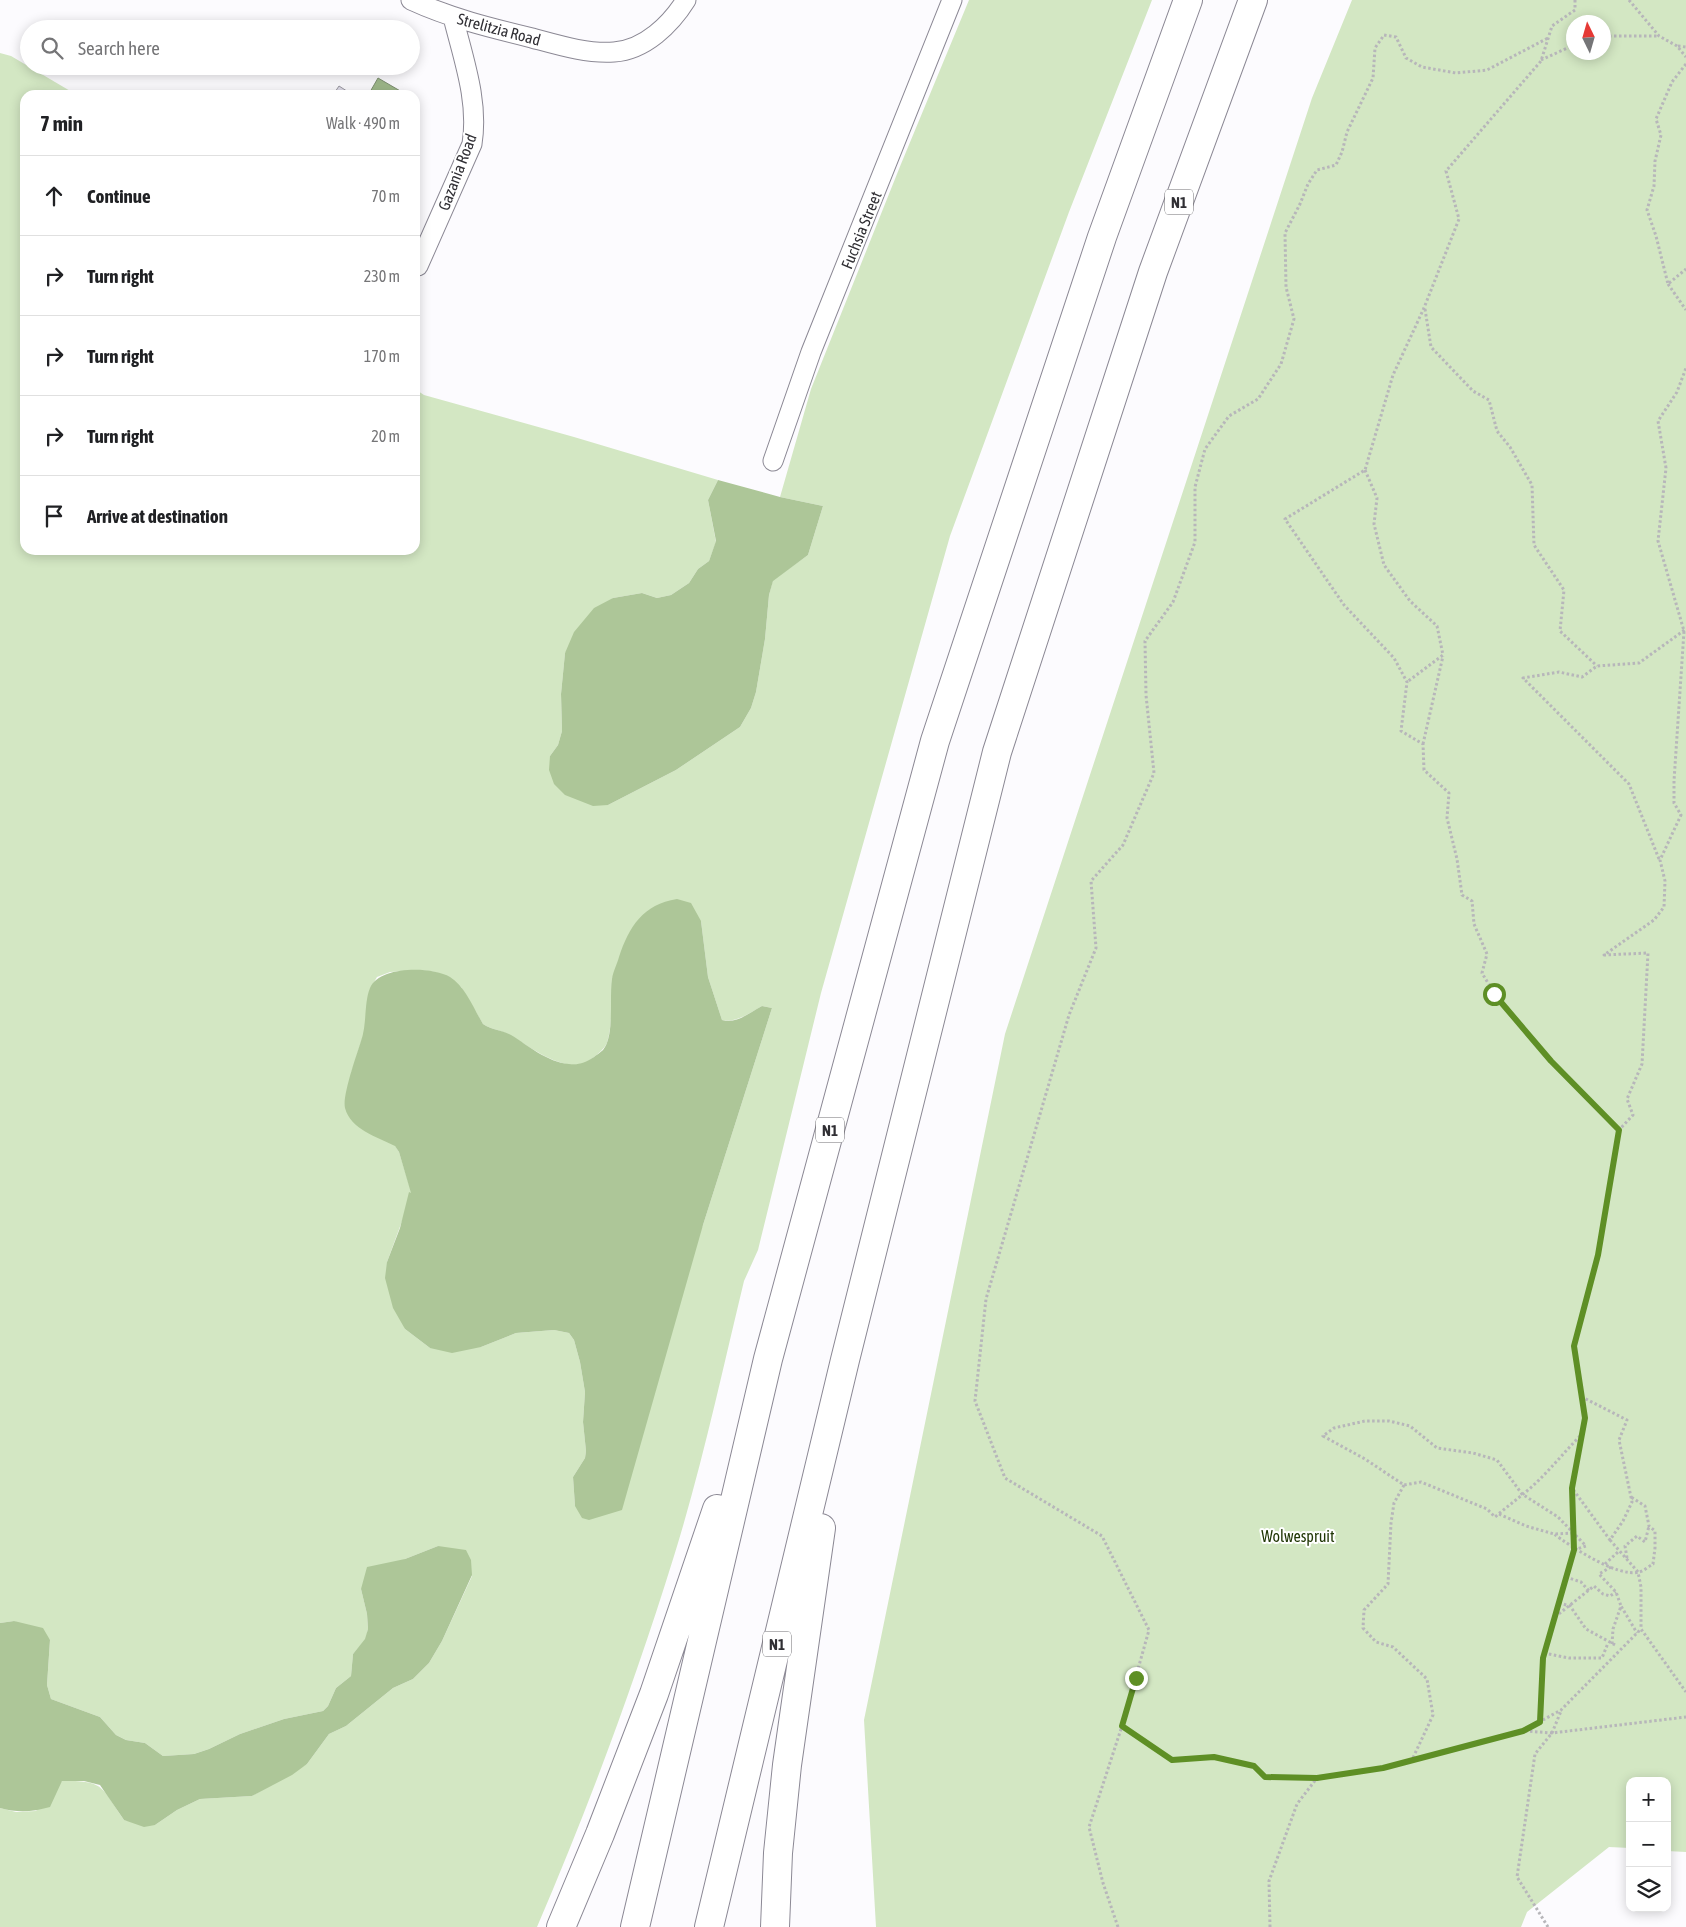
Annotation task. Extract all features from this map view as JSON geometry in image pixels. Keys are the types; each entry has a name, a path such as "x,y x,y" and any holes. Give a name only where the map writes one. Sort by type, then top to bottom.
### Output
{"highway":[{"name":"N1","path":"635,1927 768,1359 935,741 1102,237 1188,0"},
{"name":"N1","path":"709,1927 844,1360 998,752 1153,272 1253,0"},
{"path":"561,1927 600,1834 654,1694 768,1359"},
{"path":"775,1927 778,1853 787,1765 844,1360"}],"street":[{"name":"Strelitzia Road","path":"411,0 453,17 551,43 588,51 615,52 640,45 661,30 678,12 686,0"},
{"name":"Fuchsia Street","path":"773,461 811,352 952,0"},
{"name":"Gazania Road","path":"420,261 472,144 475,126 475,108 453,17"}],"path":[{"path":"1541,61 1552,26 1575,10 1575,0"},
{"path":"1629,0 1659,36 1677,46 1686,57"},
{"path":"1118,1927 1103,1883 1089,1828 1122,1726 1149,1630 1102,1536 1005,1478 975,1401 986,1299 1069,1015 1096,948 1091,882 1123,845 1154,773 1146,695 1145,641 1174,602 1194,542 1195,487 1204,449 1229,416 1258,398 1281,364 1294,319 1286,287 1285,233 1308,184 1317,170 1336,165 1342,152 1347,132 1373,78 1375,48 1384,35 1396,37 1406,58 1422,68 1456,73 1487,70 1548,38"},
{"path":"1611,36 1659,36"},
{"path":"1677,46 1686,47"},
{"path":"1566,49 1541,61 1446,171 1459,219 1424,308 1394,375 1365,470 1377,498 1374,524 1384,565 1410,600 1437,626 1443,655 1423,744 1424,770 1449,793 1447,818 1457,859 1462,895 1472,900 1474,924 1488,954 1482,973 1494,994 1551,1061 1619,1130"},
{"path":"1686,64 1672,82 1656,119 1661,135 1655,161 1654,186 1647,210 1656,236 1668,284 1686,310"},
{"path":"1668,284 1686,269"},
{"path":"1424,308 1431,347 1473,391 1488,400 1497,431 1510,447 1532,485 1534,545 1564,590 1560,631 1597,666"},
{"path":"1660,860 1681,815 1674,803 1674,781 1685,630 1658,541 1666,468 1658,420 1677,392 1686,368"},
{"path":"1365,470 1285,519 1344,605 1394,658 1407,682 1401,731 1423,744"},
{"path":"1540,1722 1544,1653 1574,1550 1572,1488 1585,1418 1574,1346 1598,1255 1619,1130 1633,1115 1627,1099 1642,1064 1648,953 1604,955 1654,920 1664,907 1665,881 1660,860 1629,784 1523,678 1559,672 1582,677 1597,666 1639,663 1685,630"},
{"path":"1407,682 1443,655"},
{"path":"1582,1397 1627,1420 1620,1440 1632,1502 1610,1540"},
{"path":"1574,1550 1586,1546 1558,1517 1522,1494 1497,1460 1473,1453 1437,1448 1410,1426 1389,1421 1365,1421 1334,1428 1323,1436 1365,1459 1404,1485 1421,1482 1487,1509 1496,1517 1522,1494 1539,1480 1582,1433"},
{"path":"1404,1485 1394,1503 1391,1523 1388,1584 1364,1610 1363,1628 1376,1642 1393,1647 1427,1679 1433,1715 1411,1761"},
{"path":"1572,1488 1610,1540 1638,1572 1641,1587 1641,1629 1686,1692"},
{"path":"1627,1559 1625,1546 1637,1536 1645,1542 1649,1526 1645,1506 1631,1496"},
{"path":"1499,1514 1526,1526 1554,1534 1574,1533"},
{"path":"1554,1534 1574,1550 1617,1570 1638,1572 1653,1564 1656,1548 1655,1531 1649,1526"},
{"path":"1604,1564 1619,1551"},
{"path":"1611,1567 1599,1574 1616,1592 1621,1606 1637,1633"},
{"path":"1566,1577 1581,1582 1589,1591"},
{"path":"1555,1618 1594,1586 1603,1594 1610,1596 1616,1592"},
{"path":"1559,1603 1570,1606 1586,1629 1617,1646"},
{"path":"1544,1653 1569,1658 1602,1658 1610,1643 1621,1606"},
{"path":"1122,1726 1172,1760 1214,1757 1254,1766 1265,1777 1317,1778 1383,1768 1523,1731 1540,1722 1561,1710 1641,1629"},
{"path":"1548,1927 1517,1877 1535,1754 1552,1733 1561,1710"},
{"path":"1523,1731 1552,1733 1686,1717"},
{"path":"1270,1927 1269,1881 1297,1804 1317,1778"}],"green space":[{"path":"969,0 1152,0 1069,212 950,536 821,993 758,1250 744,1281 684,1522 659,1603 610,1743 575,1836 537,1927 0,1927 0,1808 16,1812 36,1811 62,1781 87,1782 94,1784 106,1793 124,1820 155,1825 177,1810 200,1799 252,1796 307,1764 329,1734 346,1726 393,1688 413,1679 429,1663 442,1641 472,1576 438,1546 405,1559 361,1589 367,1614 368,1629 366,1639 353,1654 351,1676 336,1688 328,1706 323,1711 284,1719 240,1734 194,1754 163,1756 145,1743 126,1740 116,1735 100,1717 51,1699 47,1685 50,1640 14,1621 0,1623 0,53 20,61 20,75 43,75 69,90 20,90 20,555 420,555 420,392 718,480 708,500 716,542 709,561 698,569 689,583 671,595 657,598 642,593 613,598 565,653 561,694 562,731 558,745 550,756 608,805 676,770 740,727 751,708 756,692 765,639 769,595 773,580 808,555 823,506 780,497 811,389","holes":["701,921 708,977 722,1020 738,1019 762,1006 772,1008 703,1225 575,1506 573,1477 585,1458 586,1451 583,1422 585,1392 580,1362 574,1340 569,1333 554,1330 516,1333 481,1347 430,1348 405,1329 387,1262 412,1194 399,1152 351,1074 364,1033 370,989 377,977 390,972 420,970 435,972 461,987 483,1024 508,1034 546,1057 566,1064 576,1065 588,1061 601,1051 607,1043 611,1019 612,978"]},
{"name":"Wolwespruit","path":"1352,0 1686,0 1686,1852 1671,1851 1671,1777 1626,1777 1626,1848 1609,1847 1527,1912 1521,1927 876,1927 864,1720 1005,1034 1312,98"}],"shaded area":[{"path":"378,78 399,90 371,90"},
{"path":"718,480 780,497 823,506 808,555 773,581 769,595 765,639 756,692 751,708 740,727 676,770 608,805 593,806 565,795 554,784 549,770 550,756 558,745 562,731 561,694 565,653 574,632 594,608 613,598 642,593 657,598 671,595 689,583 698,569 709,561 716,541 708,500"},
{"path":"677,899 691,903 701,921 708,977 722,1020 738,1019 762,1006 772,1008 703,1225 622,1510 589,1520 582,1518 575,1506 573,1477 585,1458 586,1451 583,1422 585,1392 574,1340 569,1333 554,1330 516,1333 481,1347 452,1353 430,1348 405,1329 393,1308 385,1278 387,1262 400,1228 409,1192 411,1193 399,1152 395,1146 365,1132 353,1122 345,1108 346,1094 363,1035 370,988 375,981 384,975 406,970 431,971 450,977 465,992 483,1024 511,1035 546,1057 561,1063 573,1064 591,1059 603,1050 607,1044 613,976 627,936 646,912 655,906"},
{"path":"438,1546 466,1550 471,1560 472,1575 442,1641 429,1663 413,1679 393,1688 346,1726 329,1734 307,1764 292,1775 252,1796 200,1799 177,1810 155,1825 144,1827 124,1820 100,1785 84,1781 62,1781 50,1807 25,1811 0,1808 0,1623 14,1621 43,1628 50,1640 47,1685 51,1699 100,1717 116,1735 126,1740 145,1743 163,1756 194,1754 240,1734 284,1719 323,1711 328,1706 336,1688 351,1676 353,1654 365,1639 368,1629 367,1614 361,1589 367,1567 405,1559"}],"building":[{"path":"339,86 345,90 336,90"}],"route":[{"path":"1136,1678 1122,1726 1172,1760 1214,1757 1254,1766 1265,1777 1317,1778 1383,1768 1523,1731 1540,1722 1543,1658 1574,1550 1572,1488 1585,1418 1574,1346 1598,1255 1619,1130 1551,1061 1494,994"}]}
